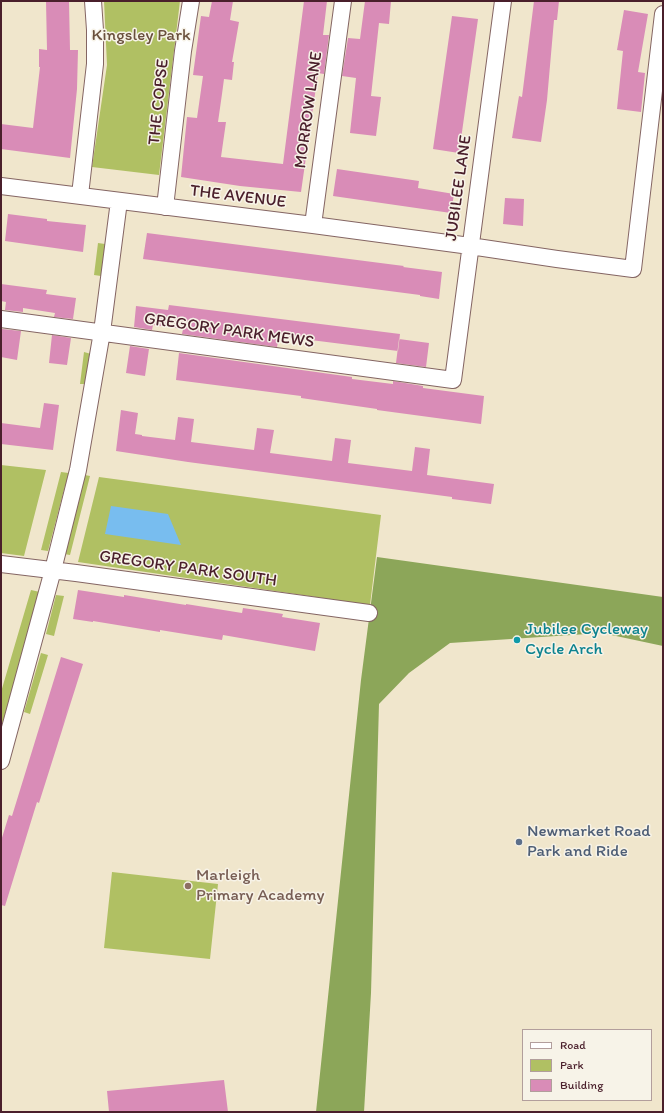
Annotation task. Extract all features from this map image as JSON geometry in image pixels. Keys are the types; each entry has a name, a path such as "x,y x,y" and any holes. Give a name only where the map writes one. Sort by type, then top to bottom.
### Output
{"street":[{"path":"80,195 94,64 94,1"},
{"name":"THE COPSE","path":"165,207 190,1"},
{"name":"MORROW LANE","path":"313,225 342,1"},
{"name":"JUBILEE LANE","path":"453,380 503,1"},
{"name":"THE AVENUE","path":"1,186 313,225 633,269 663,14"},
{"path":"1,761 53,570 78,470 102,332 119,200"},
{"name":"GREGORY PARK MEWS","path":"1,319 453,380"},
{"name":"GREGORY PARK SOUTH","path":"1,564 370,613"}],"green space":[{"name":"Kingsley Park","path":"104,1 180,1 159,175 92,167 107,65"},
{"path":"98,243 105,244 101,276 94,275"},
{"path":"84,352 91,354 87,384 80,384"},
{"path":"1,465 46,470 24,556 1,553"},
{"path":"61,472 76,474 65,486 48,551 41,550"},
{"path":"85,475 90,476 70,555 64,554"},
{"path":"99,477 381,515 370,605 78,562"},
{"path":"377,557 663,597 663,646 602,633 450,643 409,673 379,704 371,993 364,1112 316,1112 361,680"},
{"path":"31,590 40,592 1,728 1,692"},
{"path":"56,595 64,596 54,636 46,634"},
{"path":"41,653 48,655 30,714 24,712"},
{"path":"112,872 218,884 210,959 104,948"}],"water":[{"path":"111,506 168,514 181,545 105,534"}],"building":[{"path":"46,1 69,1 70,50 78,50 77,89 70,158 1,149 1,124 33,128 40,67 39,49 47,50"},
{"path":"212,1 233,1 230,20 239,22 232,62 234,62 232,80 224,79 218,122 226,122 221,157 283,164 304,1 327,1 323,35 329,35 324,74 318,73 301,192 240,186 181,177 187,117 197,118 203,76 193,75 201,16 209,17"},
{"path":"365,1 391,1 389,24 379,23 371,96 381,97 376,136 350,133 356,78 342,76 348,38 360,39"},
{"path":"534,1 559,1 557,20 554,20 547,100 541,142 512,138 519,96 522,97"},
{"path":"624,10 648,14 638,72 645,73 641,112 617,109 623,51 617,50"},
{"path":"452,16 478,19 459,153 433,149"},
{"path":"337,169 419,181 418,188 454,194 451,213 333,196"},
{"path":"505,198 524,199 523,226 503,224"},
{"path":"8,214 47,219 47,221 86,225 83,252 5,241"},
{"path":"147,233 442,272 439,299 420,295 143,259"},
{"path":"1,284 47,290 46,294 76,298 73,319 54,317 55,313 23,308 23,312 5,310 6,302 1,301"},
{"path":"169,305 400,334 398,351 279,336 277,347 182,334 183,329 153,325 152,330 134,327 136,306 168,310"},
{"path":"2,329 21,331 17,360 1,357"},
{"path":"52,335 71,338 67,365 49,363"},
{"path":"399,339 429,343 426,367 396,363"},
{"path":"130,346 149,349 145,376 126,373"},
{"path":"179,353 352,377 352,379 393,384 393,381 423,386 423,388 484,396 481,424 377,410 301,398 301,396 176,380"},
{"path":"44,403 59,405 53,450 1,444 1,423 40,428"},
{"path":"121,410 138,413 135,434 142,436 175,440 178,417 194,419 191,442 254,450 257,428 274,430 270,453 332,461 335,438 351,440 348,463 412,471 415,447 430,449 427,475 494,484 491,504 452,499 452,497 116,451"},
{"path":"78,590 124,597 124,595 242,613 243,608 283,614 282,617 320,623 315,651 223,635 222,640 160,630 160,632 73,619"},
{"path":"61,657 83,664 39,803 37,802 5,906 1,905 1,841 9,815 12,816"},
{"path":"224,1080 228,1112 109,1112 107,1091"}],"place":[{"name":"Jubilee Cycleway Cycle Arch","path":"517,640"},
{"name":"Newmarket Road Park and Ride","path":"519,842"},
{"name":"Marleigh Primary Academy","path":"188,886"}]}
